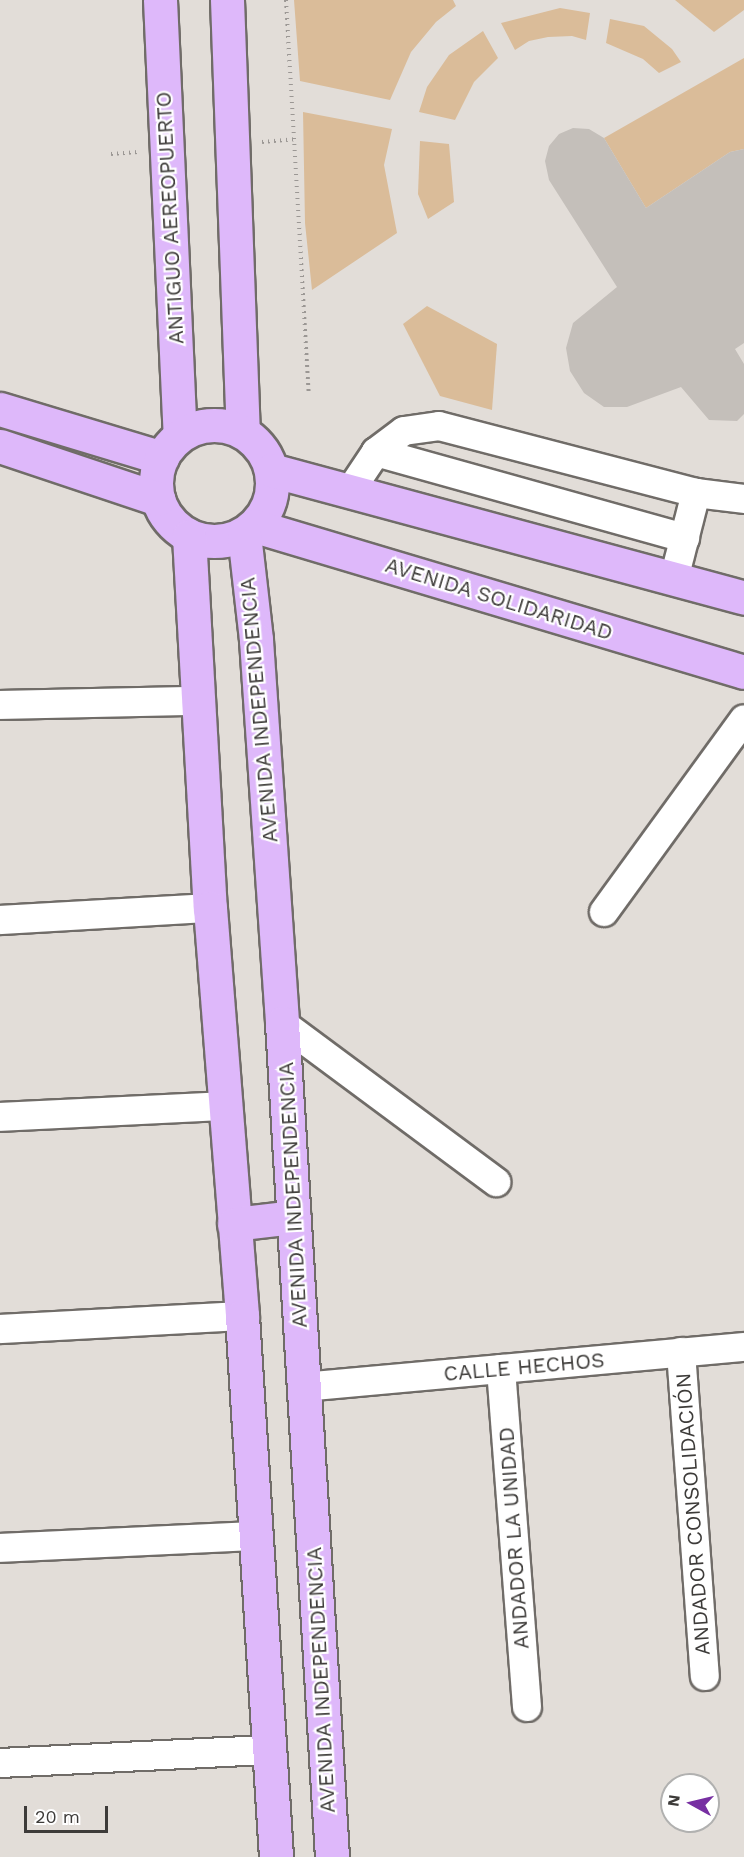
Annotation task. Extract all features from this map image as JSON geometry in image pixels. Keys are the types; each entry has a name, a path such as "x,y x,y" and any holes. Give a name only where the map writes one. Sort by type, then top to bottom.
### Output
{"main road":[{"name":"ANTIGUO AEREOPUERTO","path":"160,0 171,447"},
{"path":"228,0 243,432"},
{"path":"0,409 171,447"},
{"path":"211,424 243,432 266,455 271,470 272,490 266,509 249,530 207,541 189,536 165,514 158,499 156,485 171,447 211,424"},
{"path":"0,446 158,499"},
{"path":"271,470 744,598"},
{"name":"AVENIDA SOLIDARIDAD","path":"249,530 744,672"},
{"name":"AVENIDA INDEPENDENCIA","path":"249,530 282,1023 332,1857"},
{"path":"189,536 210,908 242,1316 276,1857"},
{"path":"234,1224 294,1217"}],"street":[{"path":"350,491 376,452 404,431 440,426 696,493 744,499"},
{"path":"376,452 685,538"},
{"path":"674,579 696,493"},
{"path":"0,705 198,701"},
{"path":"604,912 744,719"},
{"path":"0,920 210,908"},
{"path":"282,1023 496,1182"},
{"path":"0,1117 224,1106"},
{"path":"0,1329 242,1316"},
{"name":"CALLE HECHOS","path":"303,1387 744,1347"},
{"name":"ANDADOR CONSOLIDACIÓN","path":"681,1352 705,1676"},
{"name":"ANDADOR LA UNIDAD","path":"501,1369 527,1707"},
{"path":"0,1548 256,1536"},
{"path":"0,1763 269,1750"}],"path":[{"path":"285,0 309,394"}],"shaded area":[{"path":"294,0 453,0 456,6 436,22 411,52 390,100 300,81"},
{"path":"675,0 744,0 744,10 714,32"},
{"path":"560,8 590,13 586,40 572,36 548,37 529,41 515,50 501,23"},
{"path":"610,19 644,26 672,49 681,62 659,73 643,59 606,43"},
{"path":"483,31 498,58 474,82 455,120 419,112 427,87 449,55"},
{"path":"744,58 744,149 730,152 646,208 604,138"},
{"path":"303,112 392,129 384,165 397,233 312,290 305,223"},
{"path":"420,141 449,144 454,202 428,219 418,194"},
{"path":"427,306 497,344 492,410 440,396 403,324"}],"building":[{"path":"573,128 589,129 604,138 646,208 730,152 744,149 744,343 735,349 744,364 744,414 737,421 709,420 681,387 627,407 604,407 584,393 570,371 566,348 573,323 617,287 549,180 545,161 549,146 559,134"}]}
